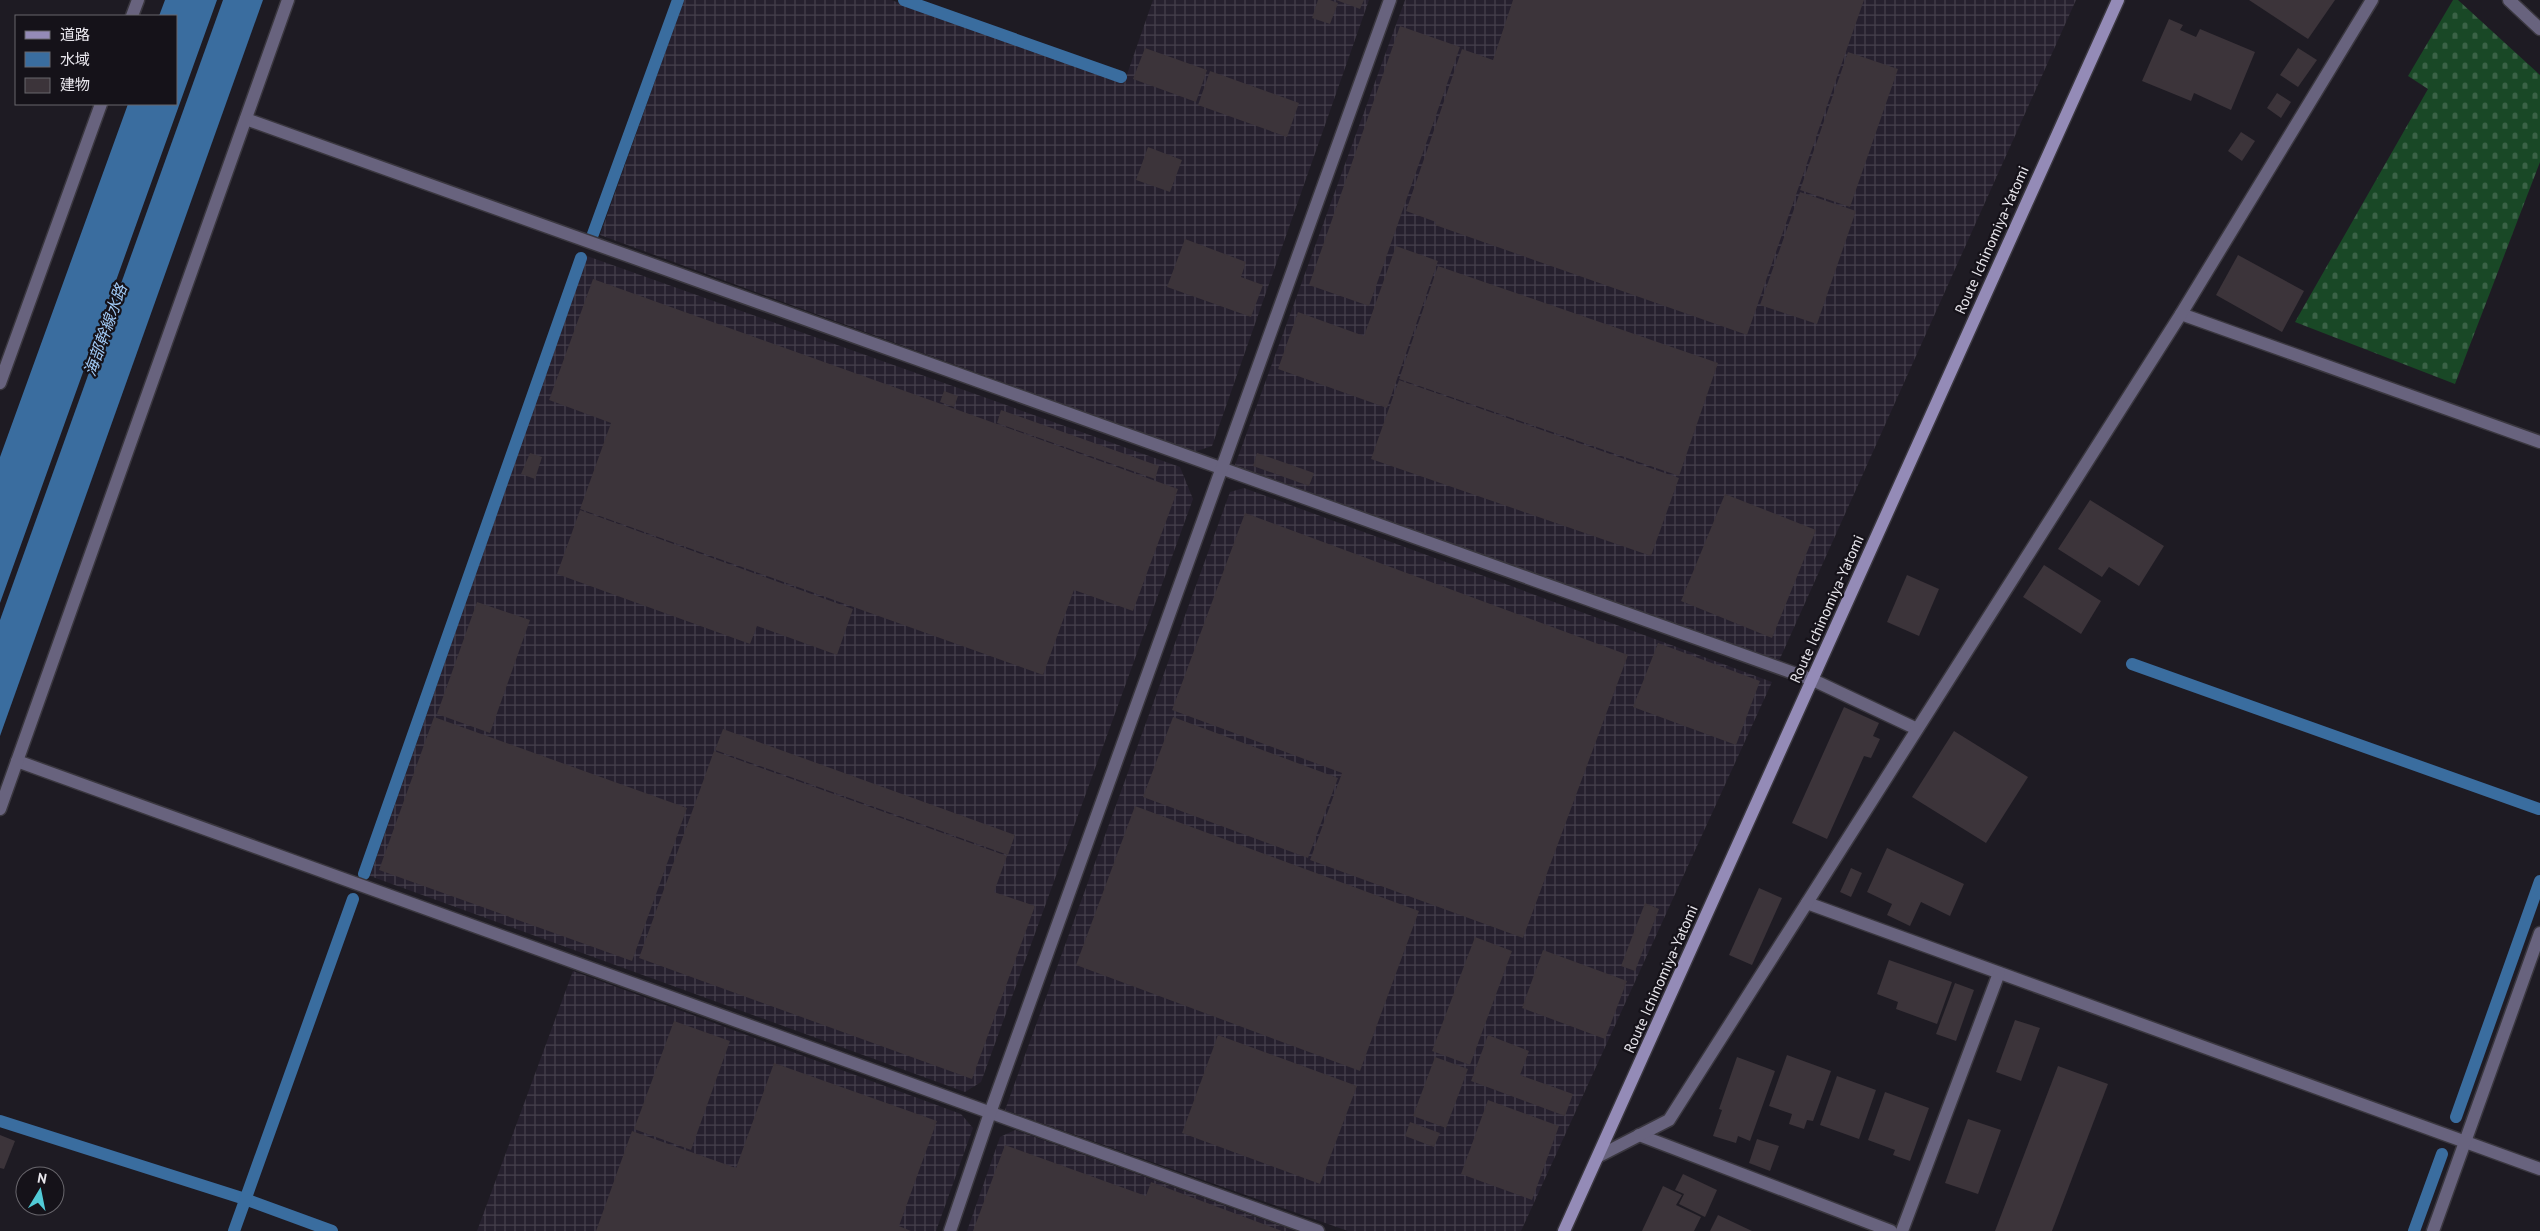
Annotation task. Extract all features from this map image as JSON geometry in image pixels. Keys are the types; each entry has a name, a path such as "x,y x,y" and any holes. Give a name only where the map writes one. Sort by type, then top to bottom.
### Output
{"main road":[{"name":"Route Ichinomiya-Yatomi","path":"1564,1231 2118,0"}],"street":[{"path":"132,15 138,0"},
{"path":"0,809 288,0"},
{"path":"950,1231 990,1113 1390,0"},
{"path":"1599,1156 1669,1120 2181,314 2372,0"},
{"path":"2509,0 2540,29"},
{"path":"0,384 101,105"},
{"path":"246,119 1813,680 1917,729"},
{"path":"2181,314 2540,442"},
{"path":"17,761 1318,1231"},
{"path":"1807,903 2540,1169"},
{"path":"2433,1231 2540,933"},
{"path":"1902,1231 2000,973"},
{"path":"1639,1136 1891,1231"}],"shaded area":[{"path":"684,0 891,0 1124,83 1153,0 1369,0 1212,446 1194,452 600,235"},
{"path":"1405,0 2076,0 1778,663 1235,465"},
{"path":"587,256 1180,467 1193,499 981,1082 965,1092 370,876"},
{"path":"1244,488 1772,682 1521,1231 1348,1231 1005,1110 1230,492"},
{"path":"573,971 961,1114 973,1128 936,1231 477,1231"},
{"path":"1015,1130 1295,1231 967,1231 1000,1137"}],"green space":[{"path":"2453,0 2458,0 2540,75 2540,162 2455,384 2295,322 2428,89 2408,76"}],"water":[{"path":"165,0 217,0 0,603 0,457 128,105 178,105 178,15 159,15"},
{"name":"海部幹線水路","path":"223,0 263,0 0,736 0,620"}],"building":[{"path":"1318,0 1330,0 1338,3 1330,24 1312,18"},
{"path":"1336,0 1364,0 1360,9"},
{"path":"1513,0 1864,0 1747,335 1435,225 1436,222 1406,211 1462,49 1493,60"},
{"path":"2249,0 2335,0 2308,39"},
{"path":"2169,19 2183,25 2180,30 2196,37 2200,29 2255,52 2231,110 2194,93 2191,101 2142,81"},
{"path":"1400,26 1460,47 1369,306 1309,285"},
{"path":"1145,48 1207,70 1196,102 1133,79"},
{"path":"2298,48 2317,60 2298,87 2280,75"},
{"path":"1848,52 1898,69 1850,207 1800,190"},
{"path":"1210,71 1299,103 1287,137 1198,105"},
{"path":"2277,93 2291,102 2281,118 2267,108"},
{"path":"2241,132 2255,141 2242,161 2228,151"},
{"path":"1148,147 1182,160 1170,192 1136,180"},
{"path":"1800,192 1856,211 1817,324 1760,305"},
{"path":"1185,239 1246,262 1241,277 1263,285 1251,317 1167,287"},
{"path":"1396,246 1438,261 1387,408 1278,369 1298,312 1364,336"},
{"path":"2238,255 2304,291 2282,332 2216,295"},
{"path":"1438,266 1718,363 1679,476 1399,379"},
{"path":"593,279 1178,489 1133,611 1074,590 1043,675 580,509 611,423 549,400"},
{"path":"1399,380 1679,478 1651,556 1371,459"},
{"path":"944,391 958,396 954,407 940,402"},
{"path":"1001,410 1159,466 1155,479 997,423"},
{"path":"530,453 542,457 535,479 521,474"},
{"path":"1257,453 1314,473 1309,486 1253,466"},
{"path":"1725,494 1816,530 1772,638 1681,601"},
{"path":"2090,500 2164,546 2139,586 2109,567 2102,577 2058,549"},
{"path":"580,510 853,609 837,655 757,626 750,644 557,574"},
{"path":"1245,513 1628,655 1523,938 1310,860 1342,773 1172,710"},
{"path":"2044,565 2101,601 2081,634 2023,597"},
{"path":"1907,575 1939,589 1919,636 1887,622"},
{"path":"477,602 530,620 490,733 437,714"},
{"path":"1658,643 1760,681 1736,745 1633,707"},
{"path":"1844,707 1879,723 1873,736 1880,739 1871,758 1864,756 1827,839 1792,823"},
{"path":"434,717 687,808 632,961 379,870"},
{"path":"1173,717 1338,778 1308,858 1143,797"},
{"path":"723,729 1015,835 1008,855 715,750"},
{"path":"1954,731 2028,777 1986,843 1912,797"},
{"path":"714,751 1007,856 994,892 1035,906 972,1079 639,958"},
{"path":"1135,806 1419,911 1360,1071 1076,965"},
{"path":"1887,848 1964,884 1950,916 1921,902 1910,926 1887,915 1892,904 1867,892"},
{"path":"1851,868 1862,873 1851,897 1840,892"},
{"path":"1759,888 1782,898 1752,965 1729,955"},
{"path":"1645,903 1659,909 1635,971 1621,966"},
{"path":"1475,937 1512,951 1470,1065 1432,1051"},
{"path":"1543,950 1627,981 1605,1039 1522,1008"},
{"path":"1889,960 1952,982 1937,1024 1896,1009 1898,1002 1877,994"},
{"path":"1955,983 1974,990 1956,1041 1936,1034"},
{"path":"2015,1020 2040,1028 2021,1081 1996,1072"},
{"path":"674,1021 730,1041 691,1150 634,1129"},
{"path":"1218,1035 1357,1086 1320,1184 1182,1133"},
{"path":"1488,1035 1529,1051 1520,1075 1573,1094 1565,1116 1471,1081"},
{"path":"1787,1055 1831,1071 1813,1121 1807,1120 1804,1129 1789,1124 1792,1114 1769,1106"},
{"path":"1435,1057 1468,1069 1446,1128 1413,1116"},
{"path":"1737,1057 1775,1071 1750,1141 1738,1136 1736,1143 1713,1136 1722,1110 1719,1109"},
{"path":"774,1063 937,1121 899,1226 911,1231 596,1231 632,1131 736,1168"},
{"path":"2058,1066 2108,1084 2052,1231 1995,1231"},
{"path":"1837,1076 1876,1090 1859,1139 1820,1125"},
{"path":"1885,1092 1929,1108 1910,1161 1893,1155 1895,1150 1868,1140"},
{"path":"1488,1100 1559,1126 1532,1200 1461,1174"},
{"path":"1968,1119 2001,1130 1978,1194 1945,1183"},
{"path":"1410,1122 1440,1133 1434,1147 1405,1136"},
{"path":"0,1135 15,1141 4,1169 0,1168"},
{"path":"1757,1139 1779,1146 1770,1171 1749,1163"},
{"path":"1005,1145 1146,1196 1151,1182 1282,1231 973,1231"},
{"path":"1683,1174 1717,1190 1705,1217 1679,1204 1684,1194 1675,1190"},
{"path":"1663,1186 1682,1195 1676,1205 1701,1217 1694,1231 1642,1231"},
{"path":"1718,1215 1752,1231 1710,1231"}],"waterway":[{"path":"593,234 678,0"},
{"path":"904,0 1121,77"},
{"path":"364,874 581,258"},
{"path":"2132,664 2539,809"},
{"path":"2456,1117 2540,881"},
{"path":"234,1231 353,899"},
{"path":"0,1121 245,1199 332,1231"},
{"path":"2414,1231 2442,1154"}]}
